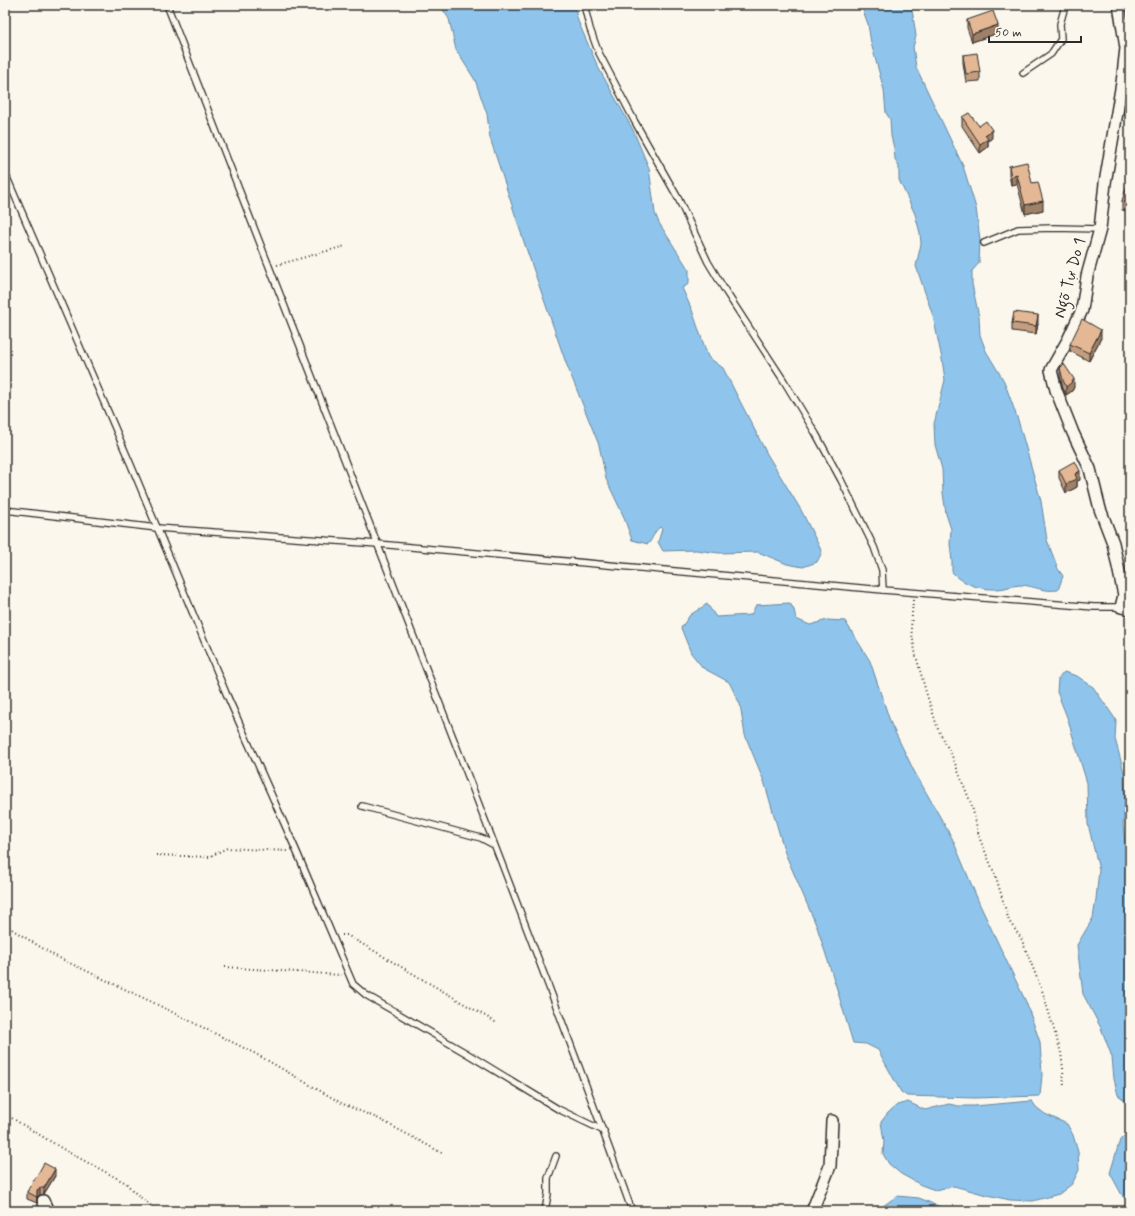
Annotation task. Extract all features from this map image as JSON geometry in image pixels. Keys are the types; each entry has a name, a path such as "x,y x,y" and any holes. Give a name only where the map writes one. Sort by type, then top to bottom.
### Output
{"street":[{"name":"Ngõ Tự Do 1","path":"1119,5 1126,48 1122,83 1105,183 1100,229 1087,276 1082,310 1068,340 1051,370 1056,390 1073,433 1090,469 1100,509 1113,543 1126,608"},
{"path":"812,1211 830,1166 832,1122"}],"lane":[{"path":"167,5 378,544 604,1131 632,1211"},
{"path":"584,5 590,29 598,51 635,122 678,198 708,262 784,381 816,434 841,480 874,547 882,570 883,590"},
{"path":"1023,73 1051,54 1055,49 1061,39 1060,24 1066,5"},
{"path":"5,173 128,458 226,693 296,850 353,984 366,995 558,1109 604,1131"},
{"path":"984,243 1018,229 1100,229"},
{"path":"5,510 157,528 378,544 915,593 1094,607 1126,608"},
{"path":"362,806 481,838 494,845"},
{"path":"545,1211 548,1194 548,1178 556,1156"}],"path":[{"path":"270,267 345,246"},
{"path":"915,593 912,608 911,629 916,656 926,692 938,729 952,756 972,806 979,837 996,877 1009,921 1021,938 1043,992 1061,1052 1064,1088"},
{"path":"156,855 209,857 227,848 282,851 296,850"},
{"path":"5,925 55,956 256,1054 345,1105 377,1118 442,1153"},
{"path":"332,935 347,935 497,1023"},
{"path":"225,967 350,976"},
{"path":"5,1114 68,1152 126,1183 157,1211"}],"water":[{"path":"440,5 574,5 578,21 598,67 633,130 649,168 655,213 659,223 689,270 689,284 682,288 692,310 708,357 723,368 767,454 801,510 822,552 817,562 803,567 787,564 758,552 719,553 696,550 663,551 658,542 662,529 660,527 648,544 632,540 623,515 606,479 599,445 566,363 525,245 490,138 487,114 475,80 456,50 449,19"},
{"path":"861,5 911,5 916,36 913,47 916,67 963,166 976,208 980,240 979,263 972,271 972,284 979,317 980,335 986,351 1004,381 1018,420 1041,501 1047,540 1058,569 1063,576 1058,590 1043,590 1021,585 1000,589 978,587 961,580 952,572 950,544 951,529 946,514 942,469 935,445 934,424 945,380 942,359 933,316 916,266 921,244 920,233 915,214 899,180 899,167 895,159 890,119 886,113 884,90 871,43 868,24"},
{"path":"790,603 794,610 796,619 810,625 827,620 845,621 870,661 891,724 914,771 952,838 980,905 1026,1002 1040,1042 1042,1075 1040,1096 974,1098 907,1096 901,1092 878,1050 866,1044 853,1043 817,927 785,853 764,781 745,735 740,704 729,682 703,668 691,653 681,628 690,615 707,604 716,617 751,615 756,605"},
{"path":"1064,672 1077,676 1093,687 1116,720 1115,739 1124,772 1125,805 1123,825 1129,878 1127,883 1130,909 1130,960 1128,969 1130,980 1130,1104 1118,1095 1114,1079 1112,1057 1101,1028 1083,994 1077,945 1093,918 1099,870 1088,824 1087,783 1067,717 1057,692 1058,679"},
{"path":"1032,1101 1036,1107 1045,1114 1067,1124 1073,1135 1078,1152 1079,1170 1072,1184 1059,1194 1033,1201 1010,1200 954,1186 935,1190 921,1185 901,1174 889,1164 883,1154 884,1141 881,1122 897,1105 908,1102 925,1110 949,1104 958,1106 974,1106"},
{"path":"1130,1130 1130,1200 1123,1197 1110,1173 1120,1140"},
{"path":"897,1196 919,1198 950,1211 876,1211"}],"building":[{"path":"993,11 998,25 972,34 967,20"},
{"path":"977,53 980,72 966,74 963,55"},
{"path":"1126,92 1130,93 1130,107 1124,106"},
{"path":"969,113 979,126 986,121 992,130 985,135 988,139 980,144 962,117"},
{"path":"1027,162 1032,183 1038,182 1043,201 1025,205 1017,175 1011,177 1009,166"},
{"path":"1129,179 1130,180 1130,204 1122,201"},
{"path":"1014,312 1038,315 1036,326 1012,323"},
{"path":"1082,319 1101,330 1089,353 1070,344"},
{"path":"1064,364 1074,379 1066,387 1060,368"},
{"path":"1075,461 1080,471 1075,474 1077,479 1066,484 1059,470"},
{"path":"44,1163 55,1169 44,1188 37,1190 37,1197 27,1192"}]}
